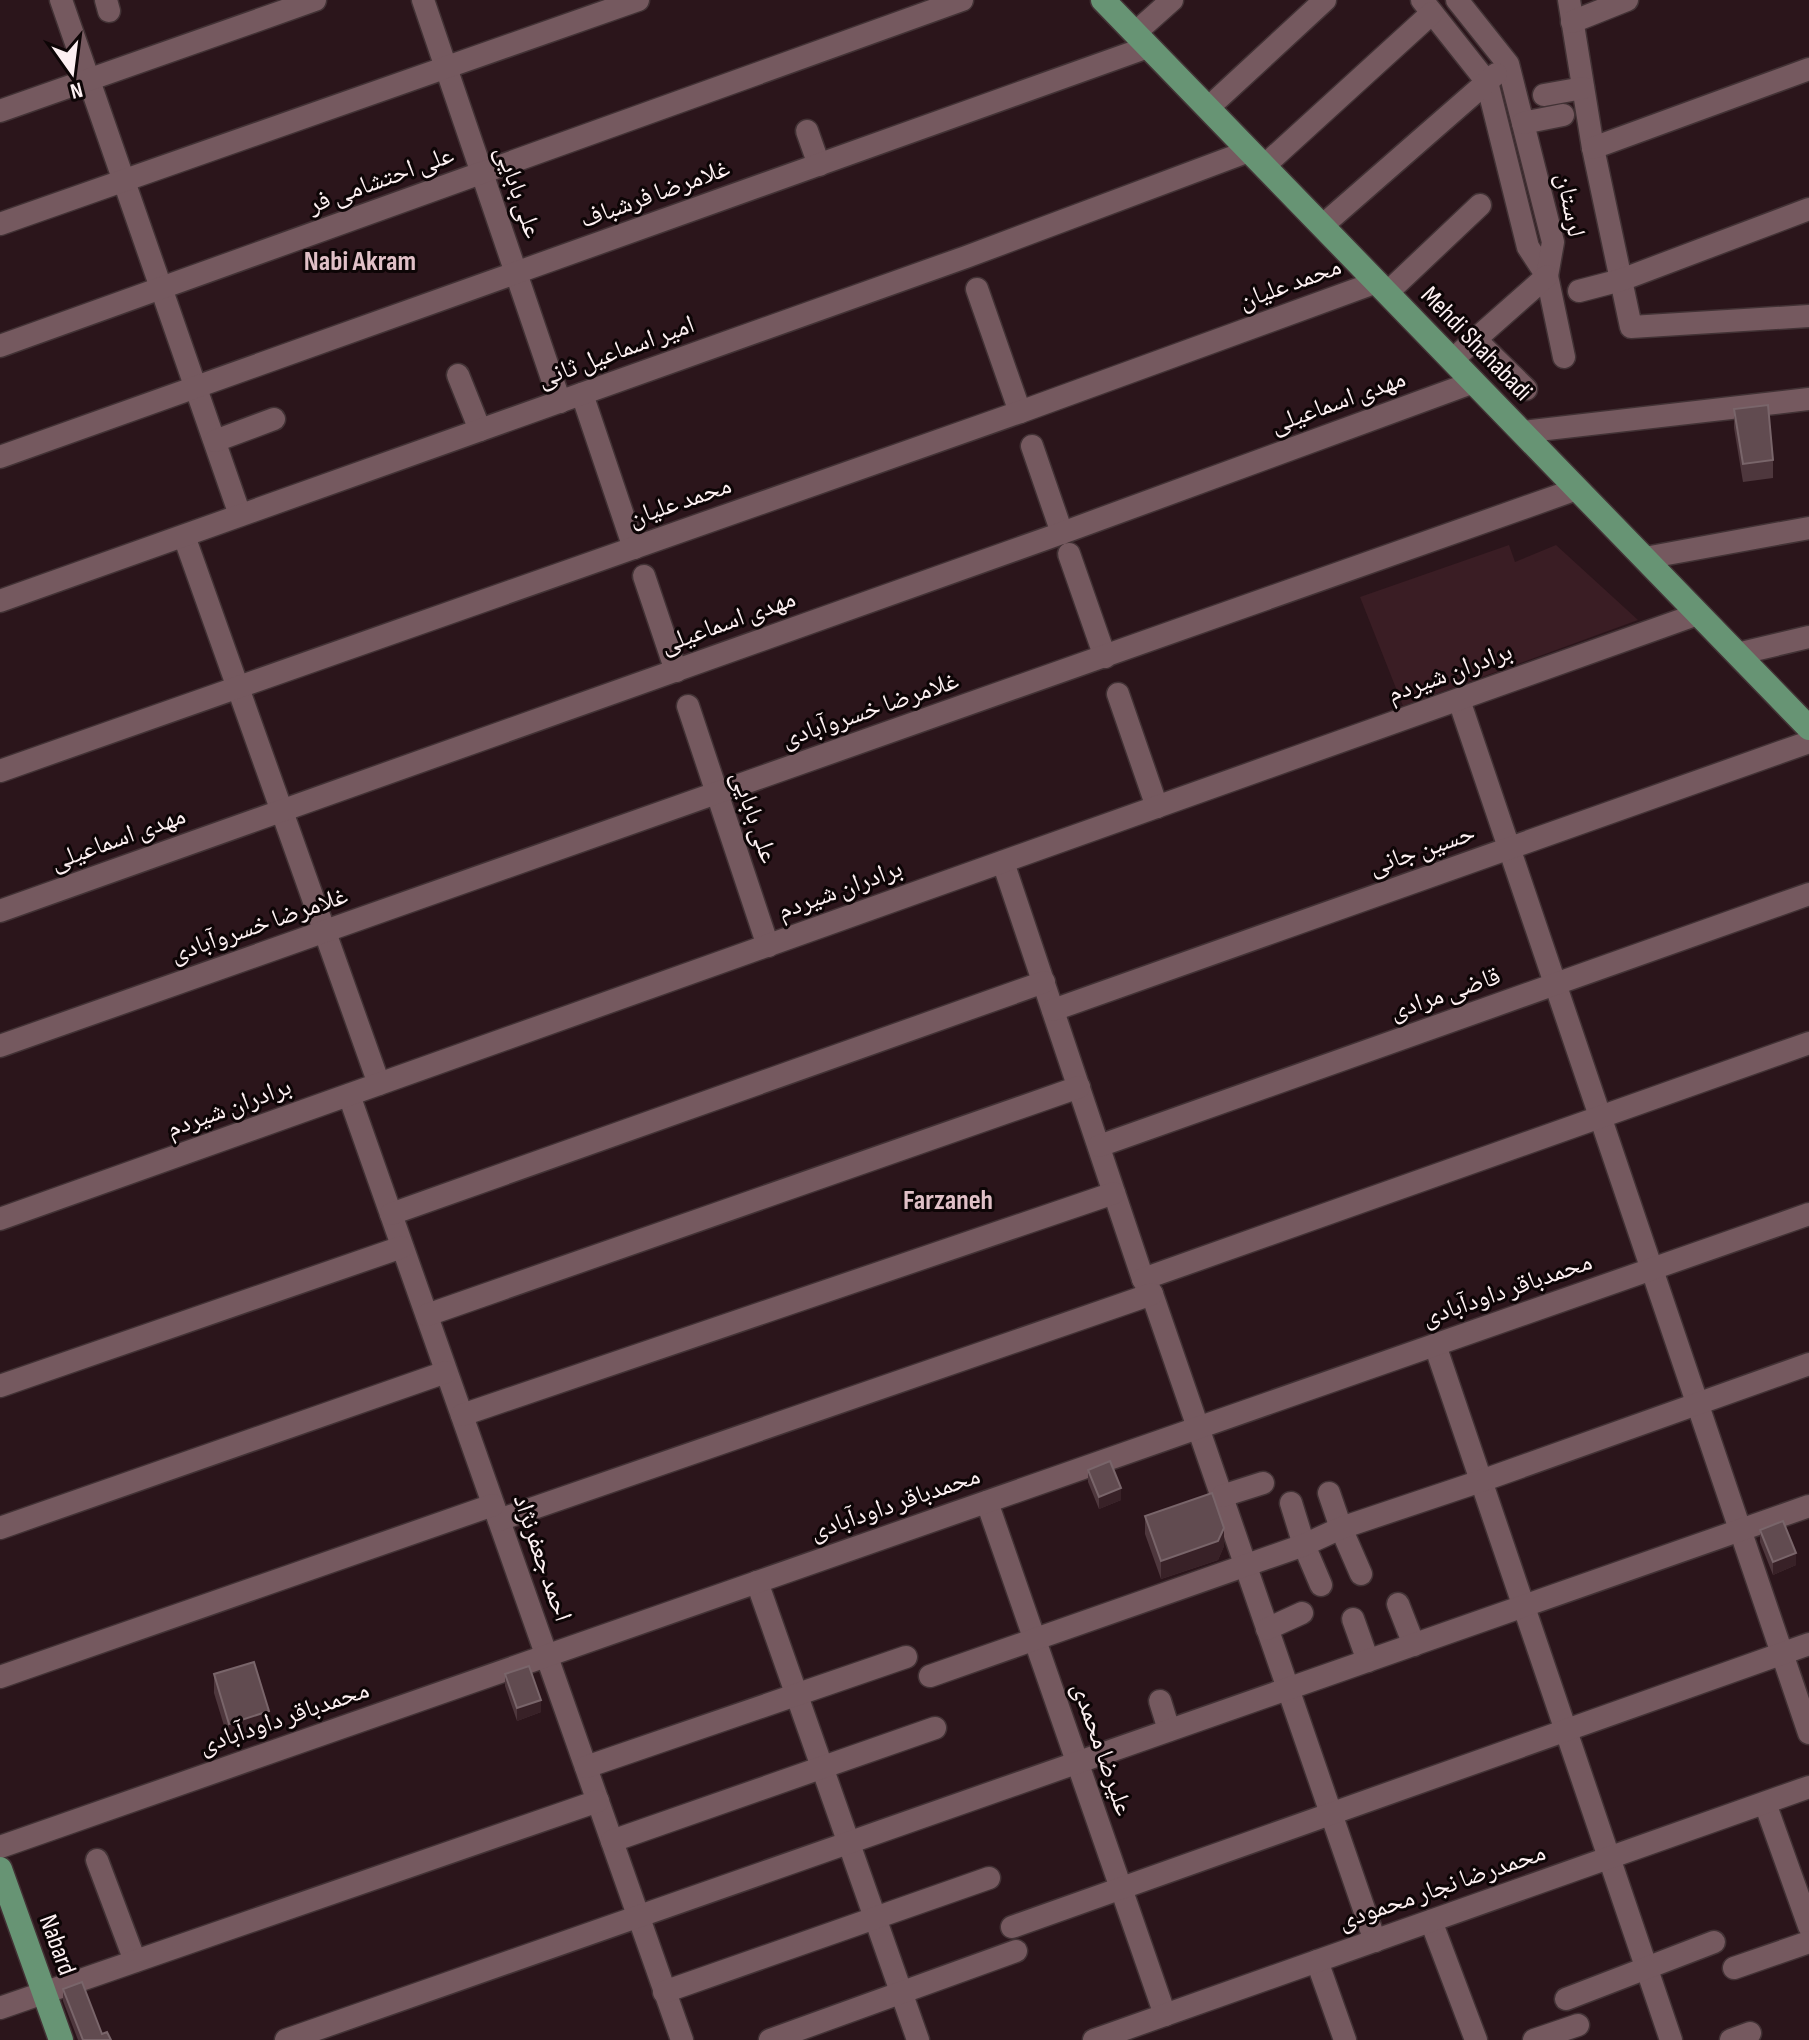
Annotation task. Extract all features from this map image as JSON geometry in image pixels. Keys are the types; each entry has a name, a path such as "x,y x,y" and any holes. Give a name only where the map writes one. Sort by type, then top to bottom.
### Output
{"main road":[{"name":"Mehdi Shahabadi","path":"1103,0 1809,728"},
{"name":"Nabard","path":"0,1869 61,2040"}],"street":[{"path":"61,0 240,515"},
{"path":"0,111 315,0"},
{"name":"علی بابایی","path":"423,0 560,402"},
{"path":"0,224 638,0"},
{"name":"علی احتشامی فر","path":"0,346 962,0"},
{"path":"1142,40 1172,0"},
{"path":"1208,108 1325,0"},
{"name":"لرستان","path":"1457,0 1508,64 1553,242 1547,276"},
{"path":"1627,0 1571,11 1593,148 1631,327 1809,316"},
{"path":"1257,158 1427,7"},
{"name":"لرستان","path":"1427,7 1487,82 1528,247 1547,276"},
{"name":"غلامرضا فرشباف","path":"0,457 819,165 1142,40"},
{"path":"1322,226 1508,64"},
{"path":"1593,148 1809,69"},
{"path":"1544,95 1583,88"},
{"path":"1523,123 1563,115"},
{"path":"807,131 819,165"},
{"name":"امیر اسماعیل ثانی","path":"0,601 966,257 1257,158"},
{"path":"1382,287 1480,205"},
{"path":"1579,291 1621,280 1809,209"},
{"path":"1452,360 1547,276"},
{"path":"1547,276 1564,357"},
{"name":"محمد علیان","path":"0,771 1382,287"},
{"path":"977,289 1020,412"},
{"path":"1476,340 1526,389"},
{"path":"458,375 480,430"},
{"name":"مهدی اسماعیلی","path":"0,911 676,671 1065,543 1474,382"},
{"path":"582,394 634,548"},
{"path":"1522,432 1809,399"},
{"path":"215,441 274,419"},
{"path":"1032,446 1105,657"},
{"name":"غلامرضا خسروآبادی","path":"0,1046 1577,489"},
{"path":"1645,558 1809,528"},
{"path":"184,536 379,1084"},
{"path":"644,576 676,671"},
{"name":"برادران شیردم","path":"0,1219 1698,614"},
{"path":"1737,654 1809,637"},
{"path":"1118,694 1157,807"},
{"path":"1459,700 1809,1733"},
{"name":"علی بابایی","path":"688,706 768,946"},
{"name":"حسین جانی","path":"1053,1010 1809,742"},
{"path":"1003,862 1114,1193 1375,1941"},
{"name":"قاضی مرادی","path":"1099,1146 1809,894"},
{"path":"391,1214 1044,982"},
{"path":"0,1677 496,1513 1148,1286 1600,1117 1809,1043"},
{"path":"427,1315 1079,1087"},
{"name":"احمد جعفرنژاد","path":"349,1095 682,2040"},
{"path":"462,1415 1114,1193"},
{"name":"محمدباقر داودآبادی","path":"0,1847 1809,1214"},
{"path":"0,1386 402,1247"},
{"path":"1435,1345 1671,2040"},
{"path":"930,1676 1809,1364"},
{"path":"0,1528 446,1372"},
{"path":"1222,1496 1263,1483"},
{"path":"1329,1493 1361,1574"},
{"name":"علیرضا محمدی","path":"987,1502 1165,2015"},
{"path":"1291,1503 1321,1585"},
{"path":"286,2040 1809,1506"},
{"path":"757,1582 918,2040"},
{"path":"1398,1604 1414,1645"},
{"path":"1267,1629 1302,1613"},
{"path":"1353,1619 1368,1661"},
{"path":"1012,1927 1809,1644"},
{"path":"586,1767 906,1657"},
{"path":"1160,1701 1169,1730"},
{"path":"612,1841 935,1728"},
{"name":"محمدرضا نجار محمودی","path":"1094,2040 1130,2034 1165,2015 1809,1787"},
{"path":"0,2008 598,1801"},
{"path":"1765,1803 1809,1926"},
{"path":"97,1860 135,1961"},
{"path":"664,1992 989,1878"},
{"path":"1431,1921 1476,2040"},
{"path":"1566,1999 1714,1942"},
{"path":"1734,1968 1809,1942"},
{"path":"770,2040 1016,1951"},
{"path":"1317,1961 1345,2040"},
{"path":"1548,2038 1578,2025"}],"shaded area":[{"path":"1509,545 1515,562 1556,545 1638,620 1403,706 1360,597"}],"building":[{"path":"1768,405 1773,460 1743,464 1734,409"},
{"path":"1110,1461 1121,1488 1099,1497 1088,1470"},
{"path":"1212,1493 1224,1528 1218,1541 1161,1561 1145,1516"},
{"path":"1783,1521 1796,1553 1773,1562 1760,1530"},
{"path":"254,1662 269,1711 229,1724 214,1674"},
{"path":"529,1666 541,1700 517,1708 505,1674"},
{"path":"82,1982 102,2034 107,2032 111,2040 83,2040 63,1989"}],"district":[{"name":"Nabi Akram","path":"360,261"},
{"name":"Farzaneh","path":"948,1200"}]}
